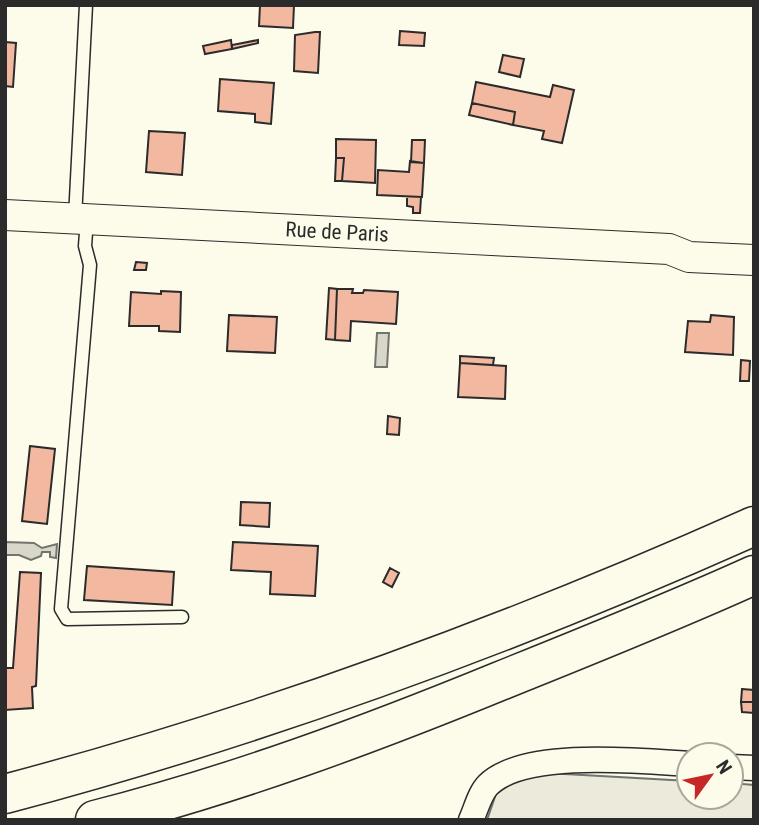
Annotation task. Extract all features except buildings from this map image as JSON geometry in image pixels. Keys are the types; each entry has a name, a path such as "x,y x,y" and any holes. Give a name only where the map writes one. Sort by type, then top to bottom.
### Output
{"highway":[{"path":"5,794 103,768 388,675 647,574 754,526"},
{"path":"94,820 251,774 390,725 665,615 754,575"}],"street":[{"name":"Rue de Paris","path":"5,215 669,249 689,257 753,251"},
{"path":"471,820 487,786 510,771 585,758 675,763"}],"lane":[{"path":"86,5 81,218 90,265 61,609 67,619 182,617"}],"shaded area":[{"path":"377,333 389,333 387,367 375,367"},
{"path":"5,542 34,543 42,548 57,544 56,558 50,557 50,552 42,552 41,556 31,560 19,555 5,555"},
{"path":"529,772 675,780 675,811 745,811 745,784 754,785 754,820 487,820 496,794"}]}
